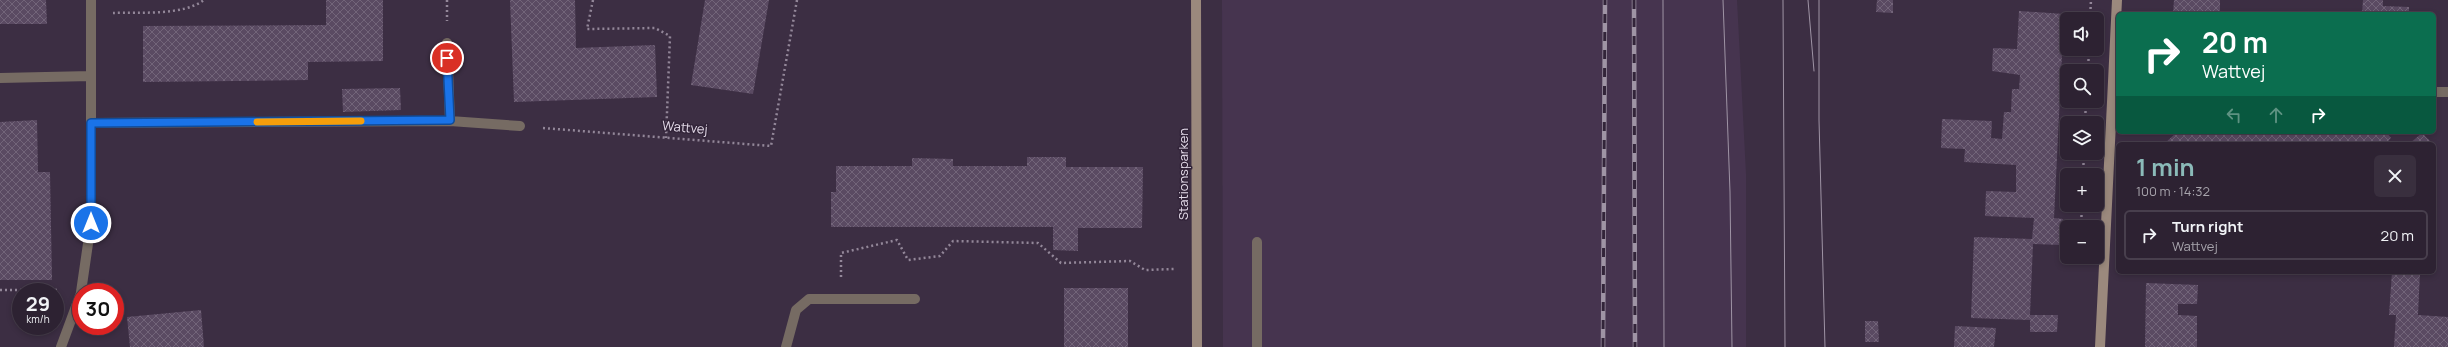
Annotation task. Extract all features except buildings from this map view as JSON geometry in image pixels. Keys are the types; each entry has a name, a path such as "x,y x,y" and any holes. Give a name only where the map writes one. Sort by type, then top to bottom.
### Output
{"street":[{"path":"82,283 91,223 91,0"},
{"name":"Stationsparken","path":"1196,0 1197,347"},
{"path":"2117,0 2117,12"},
{"path":"447,43 450,120"},
{"path":"0,78 91,76"},
{"path":"2100,347 2116,76"},
{"path":"2436,92 2448,92"},
{"path":"91,123 450,120 520,126"},
{"path":"1258,242 1258,347"},
{"path":"786,347 796,310 809,299 915,299"},
{"path":"61,347 72,317"}],"path":[{"path":"91,14 168,11 197,6 204,0"},
{"path":"593,0 588,29 655,28 670,36 666,138"},
{"name":"Wattvej","path":"520,126 771,146 797,0"},
{"path":"2090,12 2091,0"},
{"path":"841,276 841,253 897,240 908,260 940,256 953,241 1038,243 1061,263 1130,261 1145,270 1159,270"},
{"path":"0,290 72,292"}],"shaded area":[{"path":"1222,0 1737,0 1746,174 1746,347 1223,347"}],"tram line":[{"path":"1663,0 1664,347"},
{"path":"1723,0 1730,192 1732,347"},
{"path":"1783,0 1785,347"},
{"path":"1808,0 1814,71"},
{"path":"1819,0 1819,120 1825,347"}],"railway":[{"path":"1603,347 1605,0"},
{"path":"1634,0 1635,347"}],"slow traffic":[{"path":"257,122 361,121"}],"route":[{"path":"91,223 91,123 450,120 447,58"}]}
